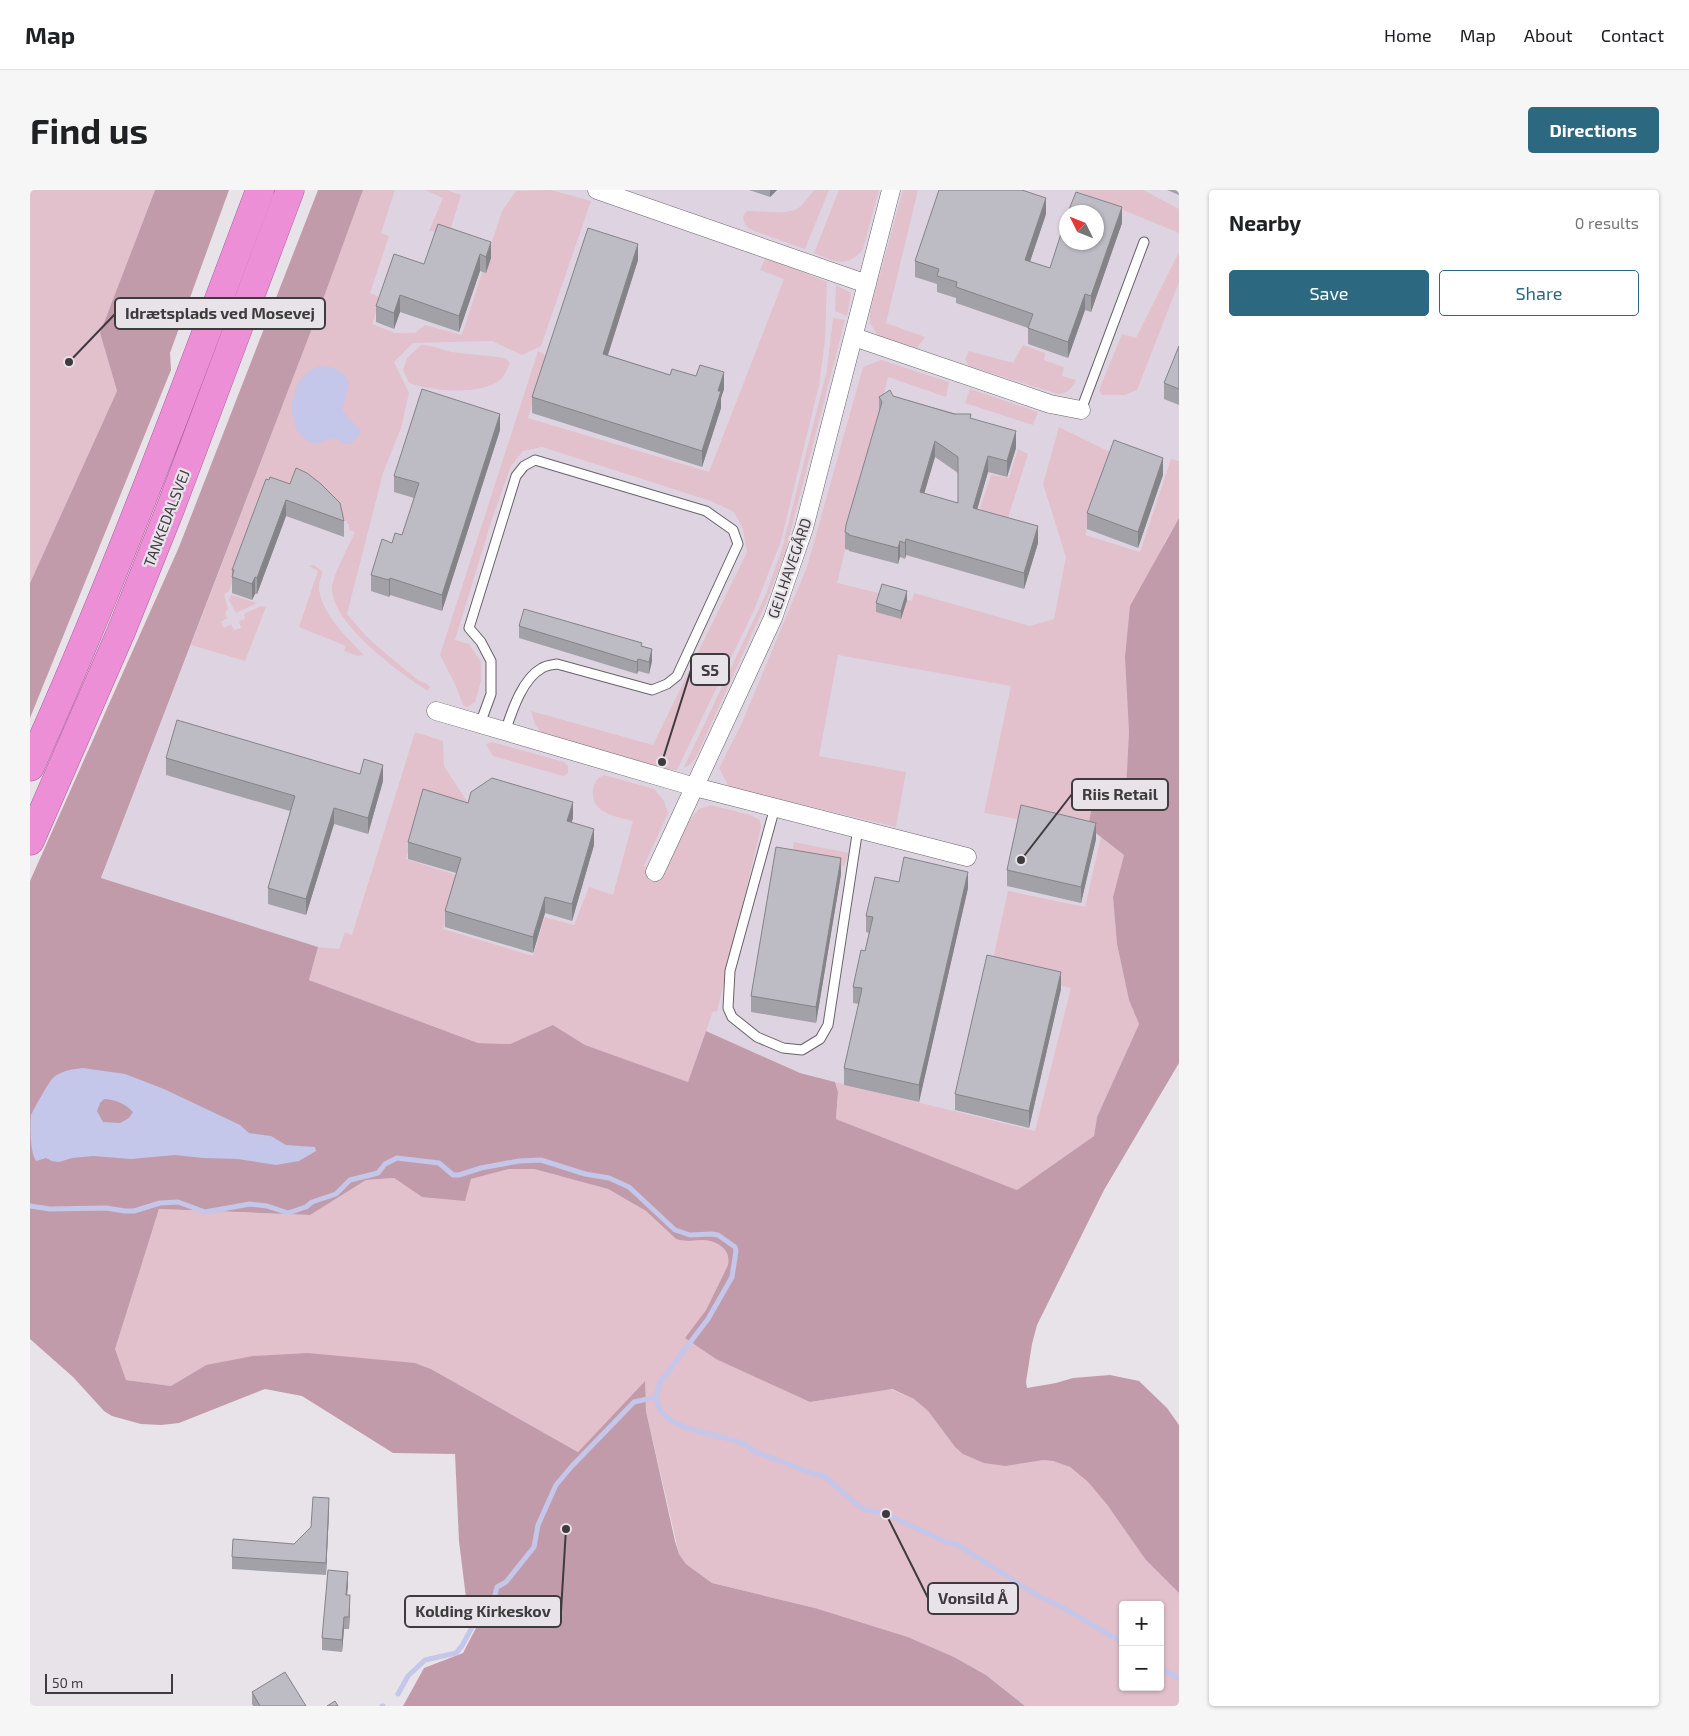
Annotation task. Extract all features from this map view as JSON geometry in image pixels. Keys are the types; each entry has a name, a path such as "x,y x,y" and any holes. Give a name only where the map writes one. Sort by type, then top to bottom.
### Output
{"highway":[{"name":"TANKEDALSVEJ","path":"30,767 150,481 260,190"},
{"name":"TANKEDALSVEJ","path":"30,841 121,632 171,506 290,190"}],"street":[{"path":"597,190 867,284"},
{"name":"GEJLHAVEGÅRD","path":"655,872 773,618 804,528 891,190"},
{"path":"854,337 1050,404 1081,410"},
{"path":"436,711 695,787 967,857"}],"lane":[{"path":"1081,410 1144,242"},
{"path":"480,724 491,694 491,661 469,628 516,476 524,466 535,460 706,511 733,530 738,544 677,676 667,684 652,690 558,664 544,667 533,674 514,705 505,732"},
{"path":"775,808 730,971 728,1008 732,1017 757,1037 783,1048 802,1050 820,1039 828,1025 858,828"}],"shaded area":[{"path":"30,190 155,190 100,333 117,391 30,583"},
{"path":"155,190 229,190 170,353 171,370 30,718 30,583 117,391 100,333"},
{"path":"318,190 363,190 321,305 101,878 318,947 309,980 478,1043 510,1044 553,1025 585,1045 688,1082 706,1031 800,1073 835,1082 838,1092 836,1119 1017,1190 1094,1136 1097,1117 1139,1024 1129,1000 1117,944 1113,897 1124,855 1088,827 1092,806 1126,791 1129,731 1125,657 1130,606 1179,518 1179,1063 1104,1190 1037,1325 1026,1382 1027,1388 1073,1378 1110,1375 1139,1381 1167,1408 1179,1425 1179,1593 1146,1560 1108,1506 1088,1482 1070,1467 1053,1461 1043,1460 1005,1466 984,1463 963,1454 955,1447 928,1411 914,1399 892,1389 810,1402 716,1359 685,1338 706,1310 728,1265 726,1251 710,1241 682,1241 676,1239 646,1211 608,1189 534,1169 509,1169 471,1179 465,1201 422,1197 394,1178 366,1180 310,1215 159,1209 115,1349 126,1380 171,1386 206,1365 253,1356 308,1353 415,1363 431,1369 578,1452 645,1381 646,1411 675,1541 679,1554 686,1564 712,1583 815,1608 908,1637 954,1657 986,1675 1025,1706 403,1706 424,1668 463,1653 476,1628 467,1606 459,1541 455,1454 393,1453 302,1396 265,1389 179,1423 161,1425 141,1424 112,1416 104,1411 73,1377 30,1339 30,881 179,547"},
{"path":"363,190 1179,190 1179,933 1097,1117 1017,1190 835,1082 800,1073 706,1031 688,1082 101,879 321,305"},
{"path":"363,190 395,190 381,233 389,236 370,293 381,298 372,324 395,333 415,333 425,325 462,335 502,211 516,191 551,190 591,201 541,346 522,355 492,341 413,343 394,362 409,393 401,428 383,473 347,614 366,636 384,652 419,681 426,683 430,687 428,691 401,673 370,647 343,618 335,603 332,589 338,569 355,532 349,530 349,525 336,509 294,483 270,488 259,498 256,505 260,506 229,591 224,595 228,609 225,612 227,618 221,622 224,628 231,624 234,630 241,628 239,621 245,619 244,614 261,606 266,607 245,661 191,645"},
{"path":"425,190 447,190 461,195 450,231 429,231 443,198"},
{"path":"814,190 829,190 805,249 754,231 745,224 743,216 747,211 790,211 801,206"},
{"path":"839,190 879,190 863,249 851,259 840,262 814,253"},
{"path":"903,190 918,190 886,323 925,337 917,348 878,336 870,323 870,311"},
{"path":"1075,190 1143,190 1179,209 1179,233"},
{"path":"1179,252 1179,282 1137,390 1125,395 1102,395 1099,390 1122,334 1136,338"},
{"path":"766,257 827,282 825,340 819,385 781,541 754,610 677,770 661,768 548,736 536,726 531,711 653,745 747,552 743,529 734,512 711,501 542,447 523,451 511,466 492,519 455,640 469,644 481,662 481,681 475,702 467,707 463,705 455,684 440,655 538,351 547,356 528,418 709,472 784,279 760,270"},
{"path":"836,285 851,293 847,316 835,311"},
{"path":"833,318 845,320 785,553 766,603 696,757 690,765 684,767 766,594 782,549 827,370"},
{"path":"421,345 452,352 505,358 510,363 500,380 480,388 455,391 419,386 409,383 403,370 407,358"},
{"path":"1023,345 1045,353 1044,360 1064,367 1062,376 1076,380 1071,388 1067,392 1058,394 969,366 965,359 969,351 1013,363"},
{"path":"881,360 949,382 946,397 888,377 837,583 912,601 914,593 1030,626 1054,619 1066,557 1043,484 1059,427 1114,454 1085,535 1140,552 1171,459 1179,461 1179,518 1164,543 1129,731 1126,791 1092,806 1088,827 984,813 1011,686 838,655 819,756 906,772 896,827 729,787 719,768 741,725 807,567 863,367"},
{"path":"970,389 1038,412 1033,425 965,403"},
{"path":"1018,449 1028,454 1007,521 978,515 991,475 1009,478"},
{"path":"314,565 323,572 319,587 324,606 329,615 364,655 358,656 344,651 346,646 299,627 318,571 309,566"},
{"path":"231,595 257,603 236,613 229,600"},
{"path":"415,732 443,741 444,766 470,806 422,805 406,859 459,876 443,929 533,956 545,917 574,925 589,887 613,895 633,821 606,813 596,804 593,798 593,787 602,776 654,789 664,801 668,813 644,866 663,875 689,821 699,809 711,805 750,815 760,820 761,827 717,1012 713,1011 688,1082 585,1045 553,1025 510,1044 478,1043 309,980 318,947 339,949 345,932 352,935"},
{"path":"492,742 564,762 568,766 568,773 563,776 493,756 486,744"},
{"path":"1101,837 1124,855 1113,897 1117,944 1129,1000 1139,1024 1097,1117 1094,1136 1017,1190 836,1119 838,1092 835,1082 1035,1131 1071,988 991,968 1008,891 1085,907"},
{"path":"794,842 849,853 844,866 791,861"},
{"path":"509,1169 534,1169 608,1189 646,1211 676,1239 682,1241 710,1241 726,1251 728,1265 706,1310 686,1338 810,1402 890,1389 914,1399 928,1411 955,1447 1053,1461 1070,1467 1088,1482 1179,1593 1179,1706 1025,1706 986,1675 954,1657 908,1637 815,1608 712,1583 686,1564 679,1554 646,1411 644,1382 578,1452 431,1369 415,1363 206,1365 171,1386 126,1380 114,1349 159,1209 309,1215 366,1180 394,1178 422,1197 471,1179"}],"water":[{"path":"320,366 338,370 349,383 342,411 361,431 349,444 333,439 313,443 300,433 294,423 292,412 296,389 310,371"},
{"path":"83,1068 125,1074 164,1089 240,1125 249,1133 271,1136 286,1145 315,1147 316,1151 299,1161 276,1165 238,1159 175,1155 131,1159 93,1156 72,1158 59,1162 46,1158 36,1161 32,1146 31,1115 53,1078 63,1072","holes":["104,1099 120,1103 133,1112 129,1118 120,1123 103,1122 97,1111"]}],"building":[{"path":"939,190 1022,190 1046,198 1025,260 1050,268 1059,240 1059,250 1104,250 1104,205 1071,205 1076,192 1122,207 1091,296 1085,294 1068,342 1028,328 1033,314 956,287 957,282 937,276 939,269 915,261"},
{"path":"438,224 491,242 486,257 480,254 459,316 400,295 394,313 376,306 394,254 424,264"},
{"path":"588,228 638,244 603,354 670,375 672,369 696,376 700,365 724,372 718,391 721,391 702,451 532,397"},
{"path":"1179,346 1179,389 1164,383"},
{"path":"422,389 500,414 442,595 390,578 389,580 371,575 382,539 392,543 395,533 402,535 419,483 394,476"},
{"path":"890,390 893,396 954,414 971,414 970,418 1016,431 1007,461 988,456 973,508 1038,526 1024,573 906,539 905,543 900,541 898,548 849,535 845,532 882,402 879,397","holes":["935,441 958,457 958,503 920,492"]},
{"path":"1114,440 1163,458 1138,532 1087,513"},
{"path":"296,468 307,473 321,484 340,503 344,521 286,500 257,578 255,577 252,584 232,577 234,570 232,570 266,479 269,480 270,477 290,484"},
{"path":"882,584 907,591 901,611 876,603"},
{"path":"524,609 642,643 641,646 652,649 649,662 638,659 637,662 519,626"},
{"path":"177,720 360,774 364,759 383,765 368,818 334,808 306,899 268,888 295,796 166,758"},
{"path":"492,778 573,802 567,821 594,829 572,904 545,897 533,937 445,911 461,858 408,842 423,789 468,803 471,792"},
{"path":"1021,805 1096,823 1081,887 1007,870"},
{"path":"776,847 841,858 816,1007 751,996"},
{"path":"904,857 968,872 919,1085 844,1068 862,988 853,987 861,950 865,951 873,917 866,916 875,877 899,882"},
{"path":"987,955 1061,972 1029,1111 955,1094"},
{"path":"313,1497 329,1498 326,1563 232,1557 233,1539 294,1544 311,1527"},
{"path":"328,1570 348,1572 346,1595 350,1595 349,1617 344,1617 342,1640 322,1638"},
{"path":"285,1672 306,1706 260,1706 252,1692"},
{"path":"335,1701 338,1706 327,1706"}],"waterway":[{"path":"30,1206 50,1209 106,1208 134,1211 160,1203 178,1202 205,1212 250,1204 267,1206 288,1213 336,1194 350,1180 378,1173 385,1164 397,1158 439,1163 453,1175 519,1161 541,1160 585,1174 609,1178 629,1187 675,1230 690,1235 718,1235 735,1247 732,1277 708,1319 660,1382 657,1398 661,1411 670,1420 700,1432 732,1440 749,1447 753,1451 814,1474 823,1475 864,1509 886,1514 946,1542 956,1544 1040,1597 1119,1640"},
{"path":"398,1694 408,1676 425,1660 456,1653 462,1646 471,1629 494,1599 497,1587 506,1582 534,1547 538,1525 556,1485 572,1466 634,1402 656,1397"},
{"path":"1164,1669 1179,1678"}],"place":[{"name":"Idrætsplads ved Mosevej","path":"69,362"},
{"name":"S5","path":"662,762"},
{"name":"Riis Retail","path":"1021,860"},
{"name":"Vonsild Å","path":"886,1514"},
{"name":"Kolding Kirkeskov","path":"566,1529"}]}
